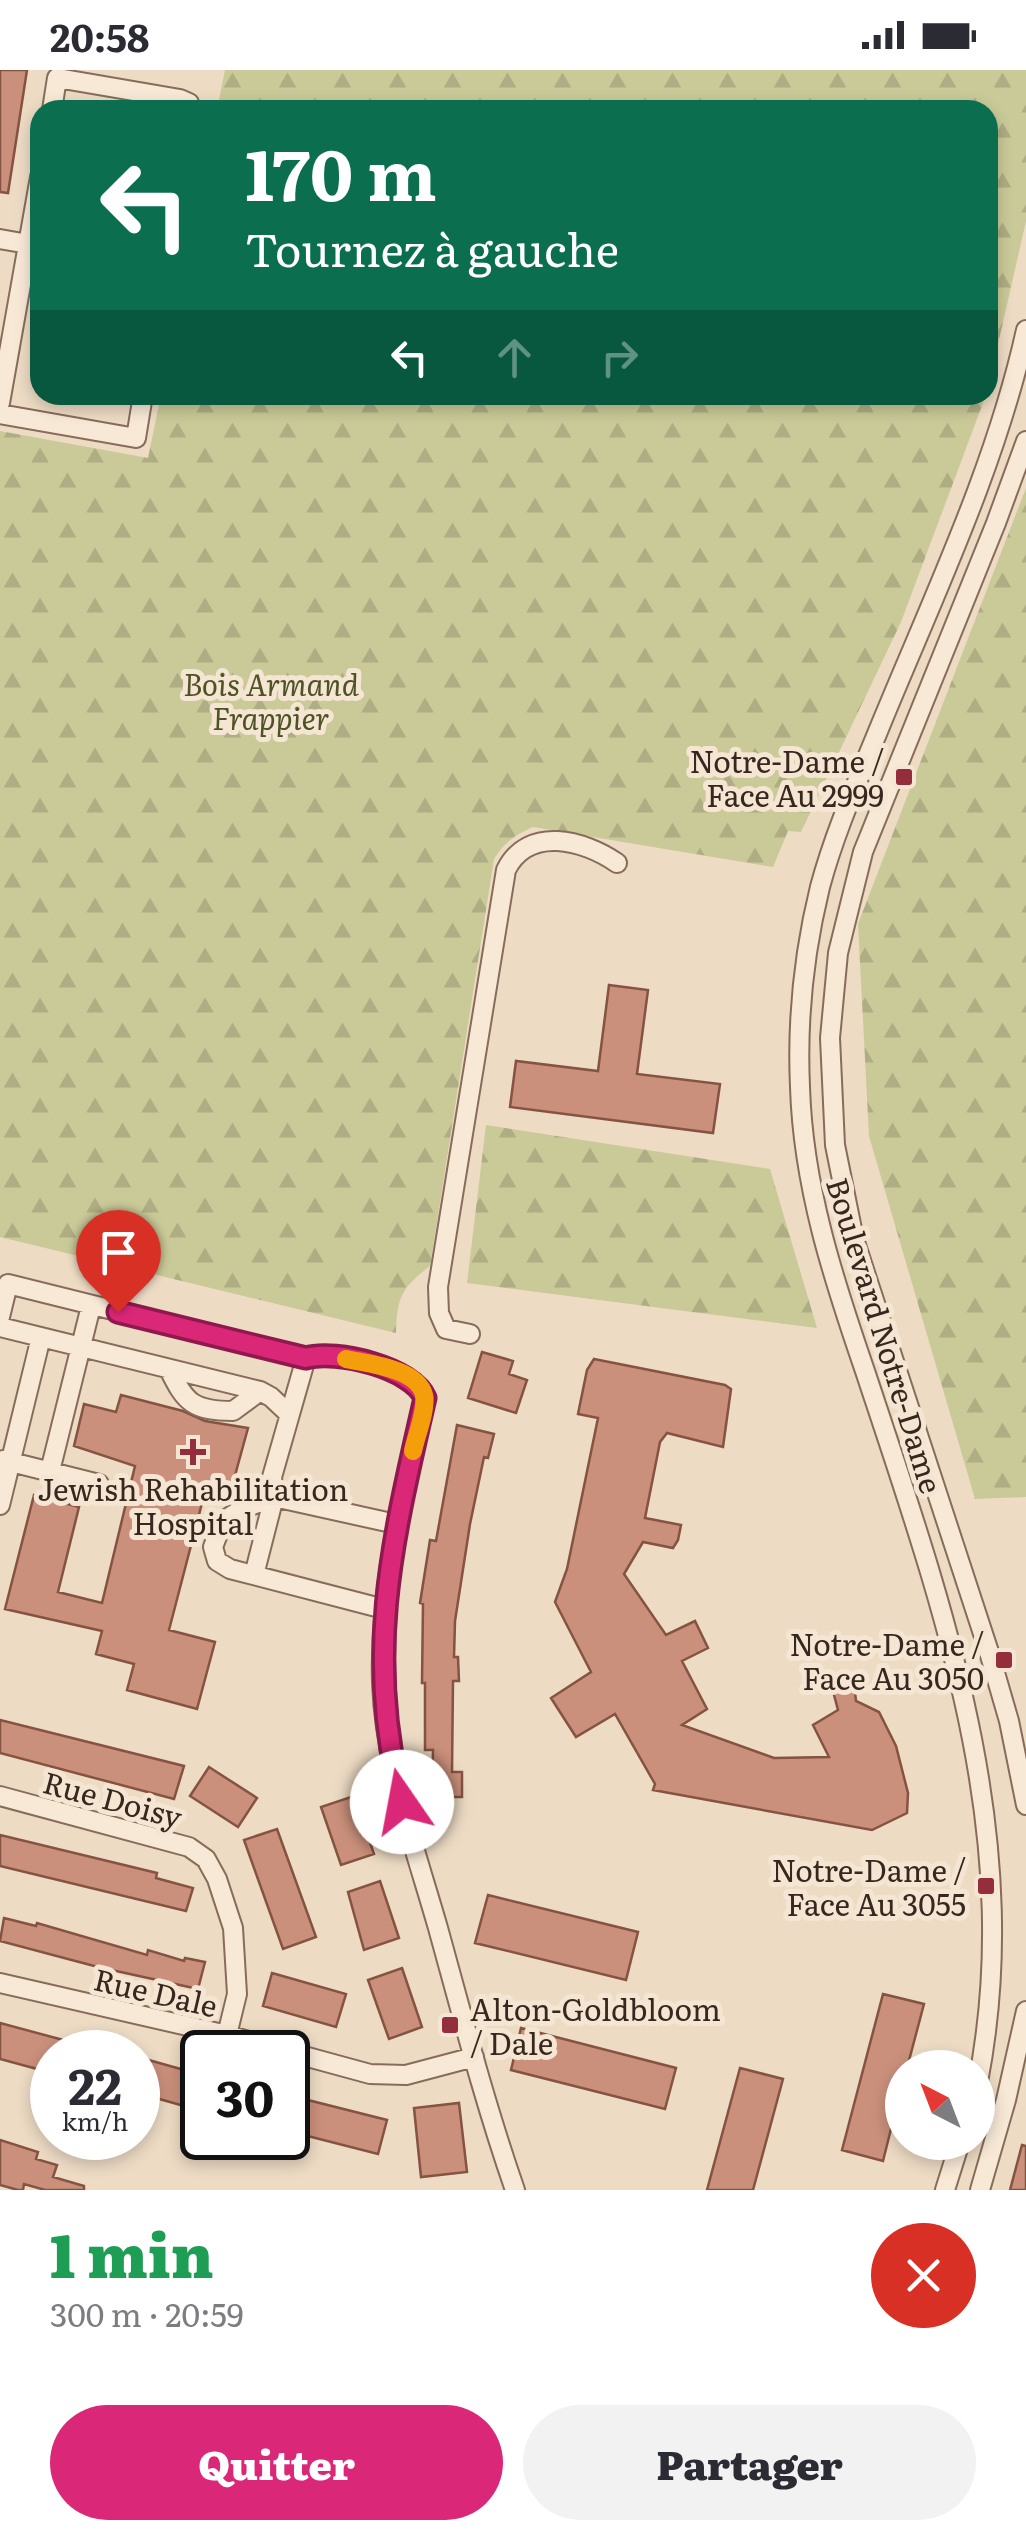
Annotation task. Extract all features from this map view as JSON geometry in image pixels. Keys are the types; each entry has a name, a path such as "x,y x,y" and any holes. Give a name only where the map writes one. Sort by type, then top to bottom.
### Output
{"street":[{"path":"54,100 58,78 182,100"},
{"path":"0,239 28,244"},
{"path":"0,403 30,239"},
{"name":"Boulevard Notre-Dame","path":"985,2050 1001,1936 1001,1877 991,1792 968,1688 820,1231 805,1148 799,1040 810,940 834,844 978,486 1026,330"},
{"path":"0,414 136,438 141,405"},
{"name":"Boulevard Notre-Dame","path":"1026,441 858,867 838,953 830,1058 835,1145 857,1250 990,1652 1026,1805"},
{"path":"470,1334 446,1329 439,1313 438,1287 506,870 517,852 547,841 589,846 617,863"},
{"path":"0,1317 8,1284 306,1358 326,1356 386,1368 413,1381 425,1398 396,1524 384,1608 384,1704 398,1784 515,2190"},
{"path":"50,1472 91,1306"},
{"path":"0,1327 260,1391 288,1414"},
{"path":"0,1505 5,1460 42,1337"},
{"path":"254,1575 274,1497 271,1484 306,1358"},
{"path":"169,1369 184,1399 194,1404 233,1412 260,1391"},
{"path":"5,1460 99,1484"},
{"path":"384,1608 220,1564 213,1547 227,1517 274,1497 396,1524"},
{"name":"Rue Doisy","path":"0,1796 189,1847 206,1860 233,1928 237,1994 228,2030"},
{"name":"Rue Dale","path":"0,1984 205,2030"},
{"path":"980,2190 1010,2087 1026,2011"},
{"name":"Rue Dale","path":"310,2057 382,2076 420,2072 474,2057"},
{"path":"945,2190 954,2160"}],"green space":[{"path":"225,70 1026,70 1026,221 998,344 998,100 219,100"},
{"name":"Bois Armand Frappier","path":"159,405 982,405 901,622 801,832 788,831 773,867 533,827 511,840 494,859 430,1266 403,1295 396,1333 0,1237 0,431 148,458"},
{"path":"1026,488 1026,1497 975,1499 869,1136 858,924"},
{"path":"486,1125 770,1169 817,1328 467,1283"}],"building":[{"path":"0,70 27,70 8,193 0,192"},
{"path":"609,985 648,990 637,1074 720,1084 713,1133 510,1107 516,1061 598,1071"},
{"path":"482,1352 513,1361 509,1374 527,1380 516,1413 468,1398"},
{"path":"594,1359 731,1389 723,1447 667,1433 660,1442 645,1518 681,1525 678,1540 673,1548 643,1542 624,1574 666,1635 695,1621 708,1648 682,1661 707,1709 682,1725 774,1758 829,1757 813,1725 838,1710 830,1680 853,1674 856,1701 879,1712 896,1746 908,1793 907,1813 872,1830 653,1790 655,1784 615,1714 576,1737 551,1698 591,1672 555,1602 567,1569 598,1418 578,1414 587,1370"},
{"path":"121,1395 183,1411 205,1421 248,1428 231,1490 207,1484 169,1630 215,1642 197,1709 127,1690 134,1664 96,1654 102,1631 5,1609 34,1495 79,1507 58,1592 102,1603 135,1466 74,1446 84,1404 116,1412"},
{"path":"457,1425 494,1434 488,1458 484,1457 470,1524 455,1621 454,1657 458,1657 459,1681 453,1681 452,1772 462,1772 462,1797 432,1797 433,1750 425,1750 420,1603 430,1540 436,1541"},
{"path":"0,1720 184,1766 174,1799 0,1753"},
{"path":"209,1767 257,1798 238,1827 190,1796"},
{"path":"354,1796 374,1854 341,1865 321,1807"},
{"path":"277,1829 316,1937 283,1949 244,1840"},
{"path":"0,1835 157,1873 156,1878 193,1888 186,1911 0,1866"},
{"path":"380,1881 399,1938 364,1950 348,1892"},
{"path":"488,1895 638,1932 626,1980 475,1943"},
{"path":"4,1918 36,1926 37,1923 147,1955 148,1950 184,1961 185,1958 205,1962 198,1989 0,1941"},
{"path":"402,1968 422,2027 389,2039 368,1980"},
{"path":"272,1973 346,1994 336,2027 263,2006"},
{"path":"883,1994 924,2004 912,2050 885,2050 883,2161 842,2150"},
{"path":"0,2023 30,2031 30,2067 0,2059"},
{"path":"521,2028 676,2068 665,2109 511,2070"},
{"path":"160,2063 180,2069 180,2105 160,2099"},
{"path":"740,2068 783,2079 753,2190 707,2190"},
{"path":"310,2101 387,2120 378,2154 310,2137"},
{"path":"459,2103 467,2172 421,2177 414,2108"},
{"path":"0,2140 30,2149 30,2160 57,2165 53,2177 84,2186 84,2190 45,2190 24,2184 23,2190 18,2190 0,2185"},
{"path":"1022,2145 1026,2146 1026,2190 1010,2190"}],"slow traffic":[{"path":"346,1359 386,1368 419,1386 425,1398 413,1451"}],"place":[{"name":"Notre-Dame / Face Au 2999","path":"904,777"},
{"name":"Jewish Rehabilitation Hospital","path":"193,1452"},
{"name":"Notre-Dame / Face Au 3050","path":"1004,1660"},
{"name":"Notre-Dame / Face Au 3055","path":"986,1886"},
{"name":"Alton-Goldbloom / Dale","path":"450,2025"}],"route":[{"path":"118,1312 306,1358 326,1356 386,1368 404,1375 423,1392 425,1398 396,1524 382,1632 384,1704 402,1802"}]}
